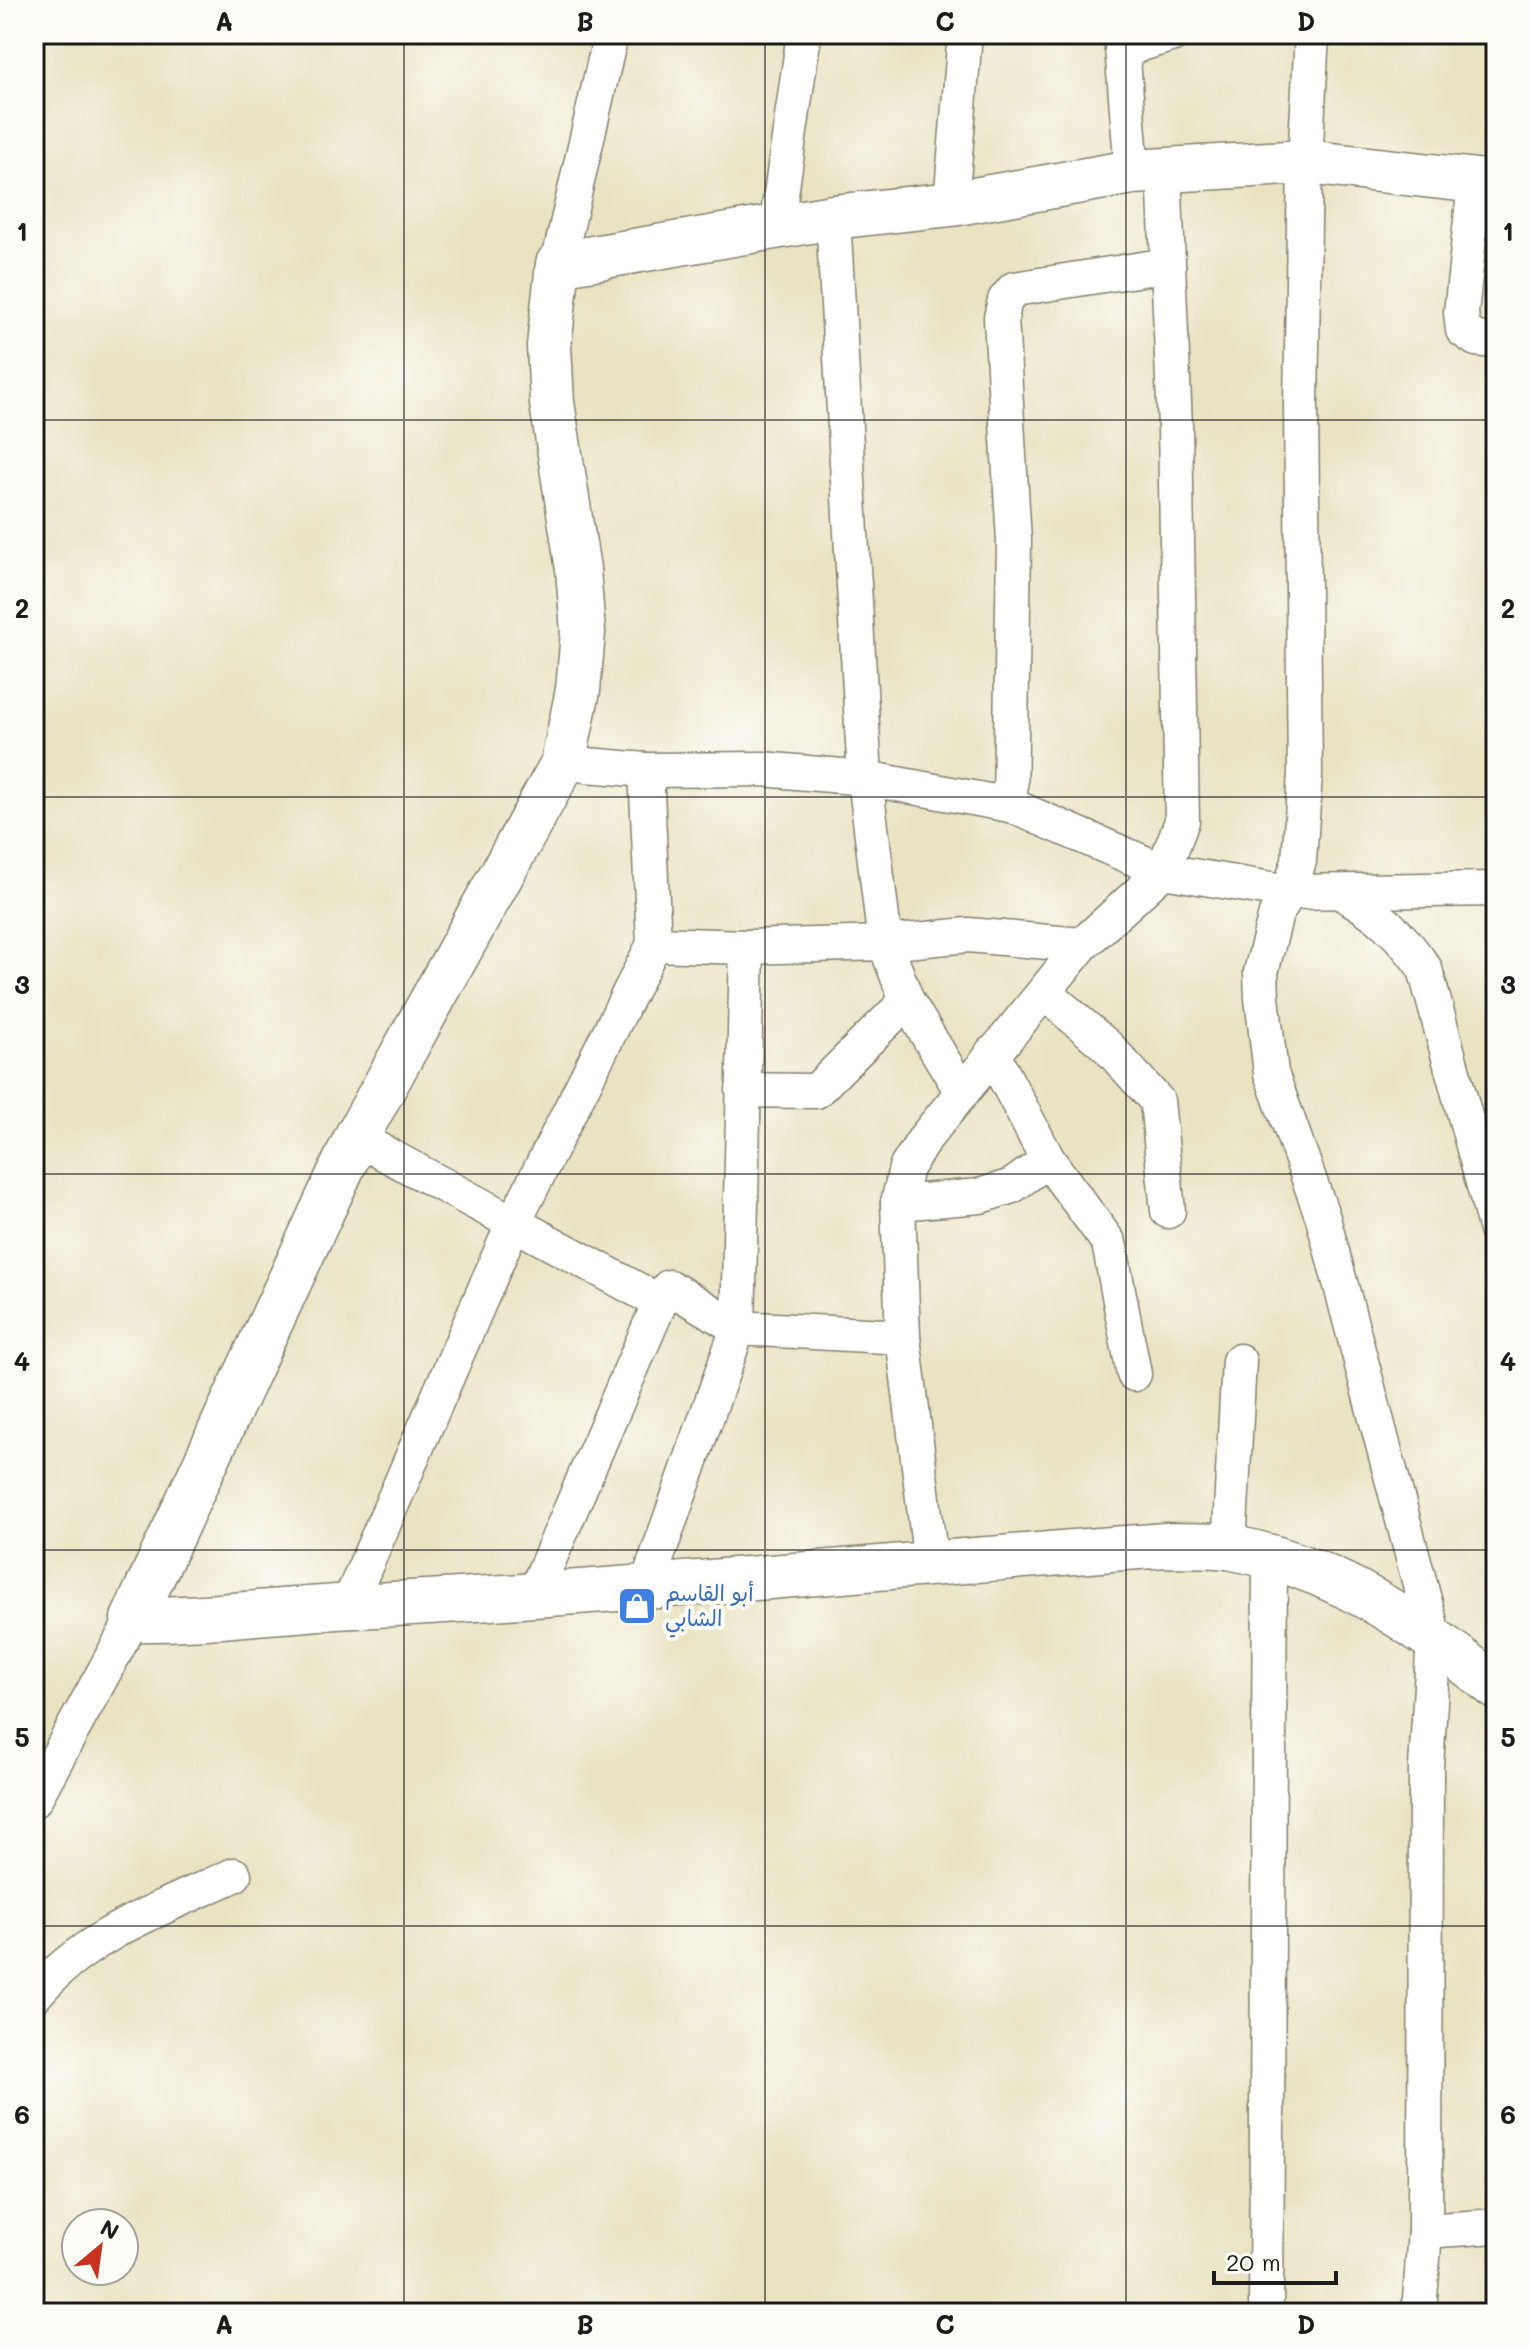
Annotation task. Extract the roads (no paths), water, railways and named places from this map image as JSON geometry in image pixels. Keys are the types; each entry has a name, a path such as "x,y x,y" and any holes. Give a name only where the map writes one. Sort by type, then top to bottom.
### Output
{"street":[{"path":"34,1800 133,1619 356,1138 563,763 578,690 583,632 578,569 552,403 549,346 558,264 611,34"},
{"path":"776,229 804,34"},
{"path":"951,204 965,34"},
{"path":"931,1563 903,1337 898,1203 906,1168 992,1053 1082,945 1163,871 1182,821 1175,426 1168,265 1122,42 1173,34"},
{"path":"1312,34 1305,162 1301,407 1305,774 1299,861 1289,892 1276,914 1261,972 1271,1073 1323,1218 1434,1637 1426,1767 1425,2231 1419,2313"},
{"path":"558,264 833,217 951,204 1148,171 1305,162 1486,183 1461,313 1463,330 1476,339 1496,341"},
{"path":"833,217 865,778 885,943 907,1001 962,1092"},
{"path":"1010,805 1014,541 1001,318 1005,300 1014,289 1168,265"},
{"path":"563,763 646,770 762,769 865,778 1010,805 1163,871 1289,892 1496,889"},
{"path":"348,1606 513,1224 654,944 646,770"},
{"path":"1341,893 1376,912 1394,928 1425,969 1496,1230"},
{"path":"654,944 747,947 885,943 968,935 1082,945"},
{"path":"647,1585 738,1328 747,947"},
{"path":"1045,993 1108,1047 1157,1101 1168,1211"},
{"path":"743,1090 816,1091 907,1001"},
{"path":"992,1053 1048,1160 1109,1243 1134,1374"},
{"path":"356,1138 660,1302"},
{"path":"898,1203 980,1196 1012,1186 1048,1160"},
{"path":"533,1597 669,1287 738,1328 903,1337"},
{"path":"1239,1361 1250,1552 1266,2313"},
{"path":"133,1619 204,1620 348,1606 533,1597 647,1585 1165,1545 1250,1552 1324,1574 1434,1637 1496,1687"},
{"path":"34,1996 89,1947 133,1922 234,1875"},
{"path":"1425,2231 1496,2226"}],"place":[{"name":"أبو القاسم الشابي","path":"637,1606"}]}
